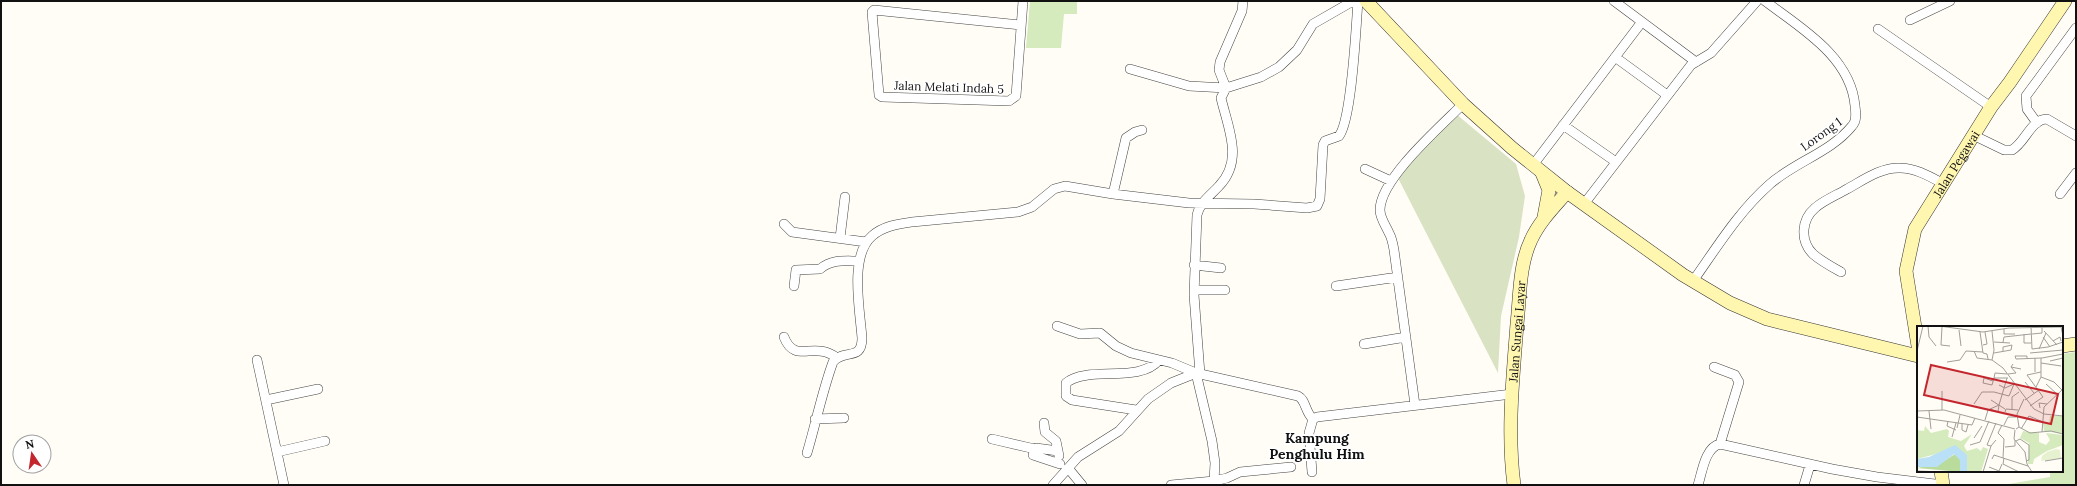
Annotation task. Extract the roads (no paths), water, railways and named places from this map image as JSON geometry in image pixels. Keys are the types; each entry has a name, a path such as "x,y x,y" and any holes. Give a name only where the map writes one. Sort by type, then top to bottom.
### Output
{"street":[{"path":"1021,25 1023,1"},
{"path":"1226,88 1219,70 1220,62 1240,16 1243,1"},
{"path":"1130,69 1189,86 1226,88 1261,77 1279,67 1297,50 1313,24 1353,1"},
{"path":"836,358 857,352 862,344 858,261 866,242 880,231 898,224 1018,212 1032,207 1047,193 1059,187 1071,186 1113,194 1201,204 1254,204 1307,208 1317,206 1320,199 1323,145 1325,141 1339,136 1344,125 1353,70 1358,1"},
{"path":"1366,1 1463,104 1567,192 1669,266 1730,303 1767,319 1917,356"},
{"path":"1614,1 1641,23 1696,62"},
{"path":"1584,204 1691,66 1711,53 1757,1"},
{"name":"Lorong 1","path":"1693,281 1749,205 1777,178 1836,141 1852,126 1856,119 1853,91 1848,78 1838,63 1819,43 1765,1"},
{"path":"1910,20 1950,1"},
{"name":"Jalan Pegawai","path":"1917,340 1907,280 1908,254 1915,229 1942,182 2062,2"},
{"name":"Jalan Melati Indah 5","path":"874,10 1021,25 1016,94 1014,99 1009,101 882,97 877,91 872,12 874,10"},
{"path":"1538,169 1563,125 1641,23"},
{"path":"2036,123 2027,109 2026,96 2076,28"},
{"path":"1878,29 1991,107"},
{"path":"1615,57 1667,95"},
{"path":"1214,481 1215,463 1212,441 1198,373 1194,265 1197,215 1201,204 1226,179 1231,170 1233,159 1232,144 1222,98 1223,92 1226,88"},
{"path":"1415,405 1398,276 1391,239 1380,212 1382,198 1391,181 1420,147 1463,104"},
{"path":"1974,135 2004,150 2012,150 2019,145 2036,123 2046,119 2076,136"},
{"path":"1563,125 1616,162"},
{"path":"1113,194 1126,138 1135,132 1142,130"},
{"path":"1841,272 1813,254 1807,244 1803,227 1808,215 1815,208 1868,177 1885,170 1899,167 1916,170 1942,182"},
{"path":"1364,169 1391,181"},
{"path":"1538,169 1549,190 1547,206 1542,221"},
{"path":"2060,194 2076,173"},
{"name":"Jalan Sungai Layar","path":"1514,485 1511,439 1512,394 1520,292 1525,256 1531,240 1542,221 1567,192"},
{"path":"840,238 845,197"},
{"path":"784,224 792,232 866,242"},
{"path":"794,286 796,270 820,269 826,264 837,260 858,261"},
{"path":"1194,265 1221,268"},
{"path":"1336,286 1398,276"},
{"path":"1194,290 1226,290"},
{"path":"1057,326 1080,334 1100,333 1109,341 1126,351 1198,373 1298,396 1302,400 1306,412 1313,419"},
{"path":"784,337 792,350 797,352 822,350 828,352 836,358"},
{"path":"1364,344 1406,337"},
{"path":"2063,346 2076,344"},
{"path":"807,453 813,437 815,418 822,394 836,358"},
{"path":"257,360 284,485"},
{"path":"1136,410 1072,400 1066,396 1066,383 1072,378 1085,375 1134,372 1151,366 1159,360"},
{"path":"1714,367 1735,375 1739,382 1720,444"},
{"path":"1053,485 1061,475 1064,466 1119,431 1136,410 1167,385 1198,373"},
{"path":"266,400 318,389"},
{"path":"1313,419 1323,416 1512,394"},
{"path":"815,418 844,418"},
{"path":"1312,472 1310,433 1313,419"},
{"path":"1044,423 1045,432 1056,441 1058,452 1064,466 1082,485"},
{"path":"992,439 1058,452"},
{"path":"277,452 325,441"},
{"path":"1698,485 1709,452 1713,447 1720,444 1810,465 1877,477 1943,485 1941,472"},
{"path":"1035,448 1034,456 1064,466"},
{"path":"1804,485 1810,465"},
{"path":"1171,485 1214,481 1240,472 1291,467"}],"district":[{"name":"Kampung Penghulu Him","path":"1317,446"}]}
